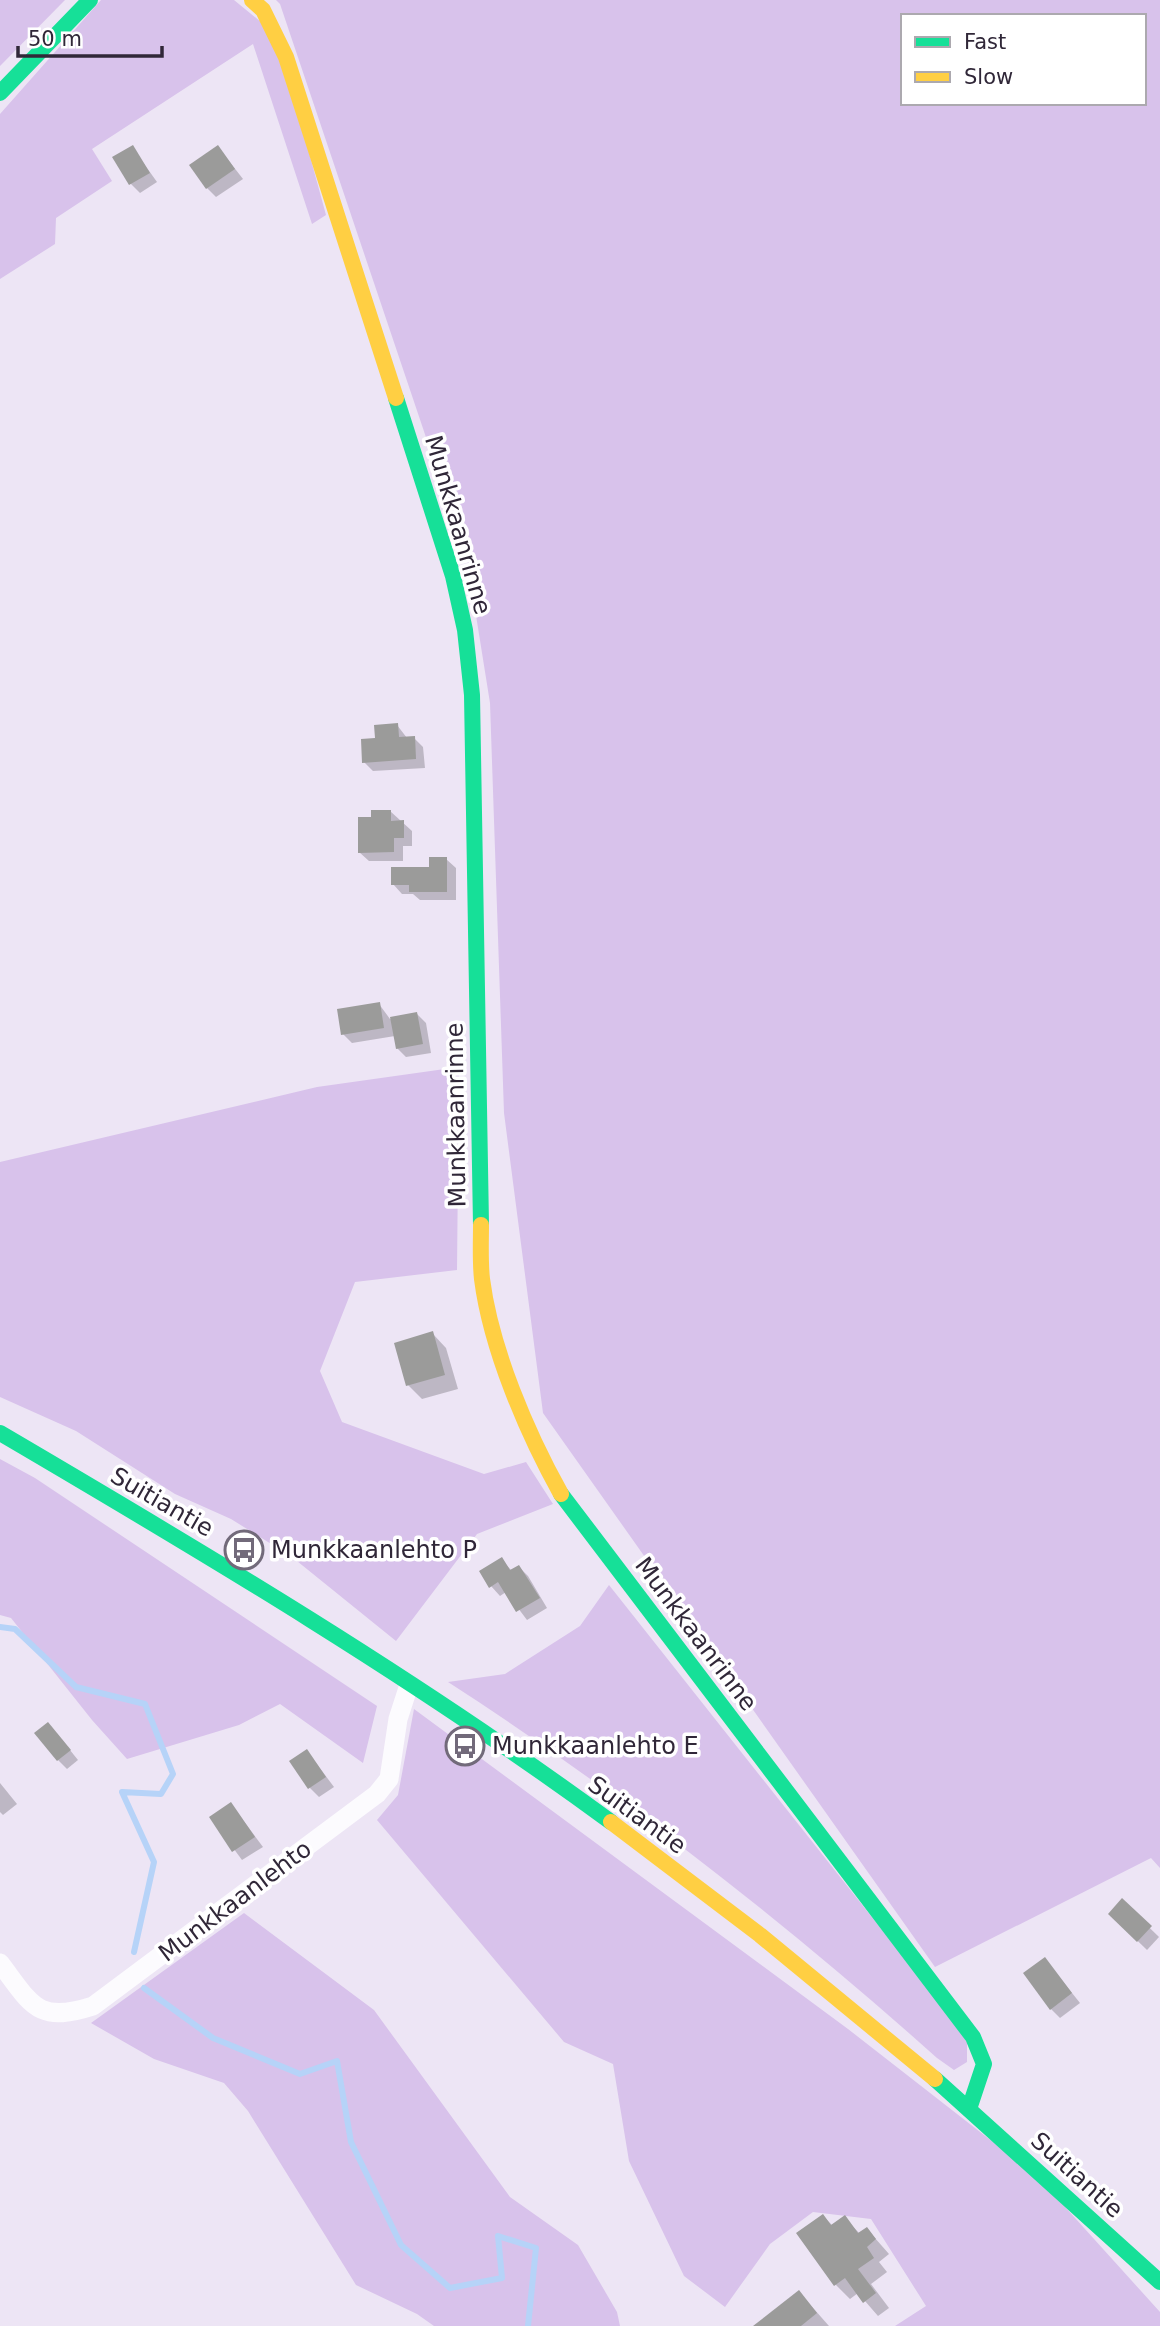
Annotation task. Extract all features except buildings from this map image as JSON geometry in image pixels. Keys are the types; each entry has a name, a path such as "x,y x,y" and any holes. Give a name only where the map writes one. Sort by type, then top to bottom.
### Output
{"street":[{"path":"0,93 90,0"},
{"name":"Munkkaanrinne","path":"251,0 263,10 286,57 453,576 465,630 472,695 482,1279 504,1368 528,1430 560,1493 973,2037 984,2064 969,2109"},
{"name":"Suitiantie","path":"0,1433 195,1547 504,1746 634,1840 744,1924 969,2109 1160,2282"},
{"name":"Munkkaanlehto","path":"0,1963 27,1998 44,2011 63,2016 93,2006 377,1794 389,1779 398,1719 409,1685"}],"shaded area":[{"path":"0,0 65,0 0,66"},
{"path":"101,0 234,0 277,35 326,215 312,224 253,44 92,149 112,181 56,218 55,244 0,279 0,114"},
{"path":"276,0 1160,0 1160,1868 1151,1858 935,1967 543,1413 504,1113 490,703 467,559 280,4"},
{"path":"459,1067 457,1270 355,1282 320,1371 342,1422 484,1474 526,1462 553,1504 477,1534 396,1641 292,1557 231,1519 175,1494 76,1431 0,1397 0,1162 317,1087"},
{"path":"0,1459 35,1478 377,1706 363,1763 280,1704 239,1725 127,1759 92,1720 11,1618 0,1615"},
{"path":"609,1585 958,2026 967,2043 967,2062 954,2070 937,2058 820,1957 700,1861 576,1769 448,1682 505,1674 580,1626"},
{"path":"414,1709 848,2029 1038,2177 1160,2312 1160,2326 895,2326 926,2306 871,2219 813,2212 770,2244 725,2307 684,2276 629,2161 613,2064 564,2042 377,1820 398,1795"},
{"path":"244,1913 374,2010 510,2197 578,2245 617,2312 620,2326 434,2326 417,2314 356,2285 248,2111 224,2083 154,2059 91,2023"}],"waterway":[{"path":"0,1627 15,1629 76,1687 145,1704 173,1774 161,1794 122,1792 154,1862 134,1952"},
{"path":"144,1988 213,2038 300,2074 337,2061 351,2142 401,2245 450,2288 502,2278 498,2236 536,2248 528,2326"}],"traffic: fast":[{"path":"0,93 90,0"},
{"path":"396,398 453,576 465,630 472,695 481,1225"},
{"path":"0,1433 156,1525 387,1668 611,1822"},
{"path":"561,1494 973,2037 984,2064 969,2109"},
{"path":"935,2079 1160,2282"}],"traffic: slow":[{"path":"252,0 263,10 286,57 396,398"},
{"path":"481,1225 482,1279 493,1334 523,1418 561,1494"},
{"path":"611,1822 760,1935 935,2079"}],"place":[{"name":"Munkkaanlehto P","path":"244,1550"},
{"name":"Munkkaanlehto E","path":"465,1746"}]}
